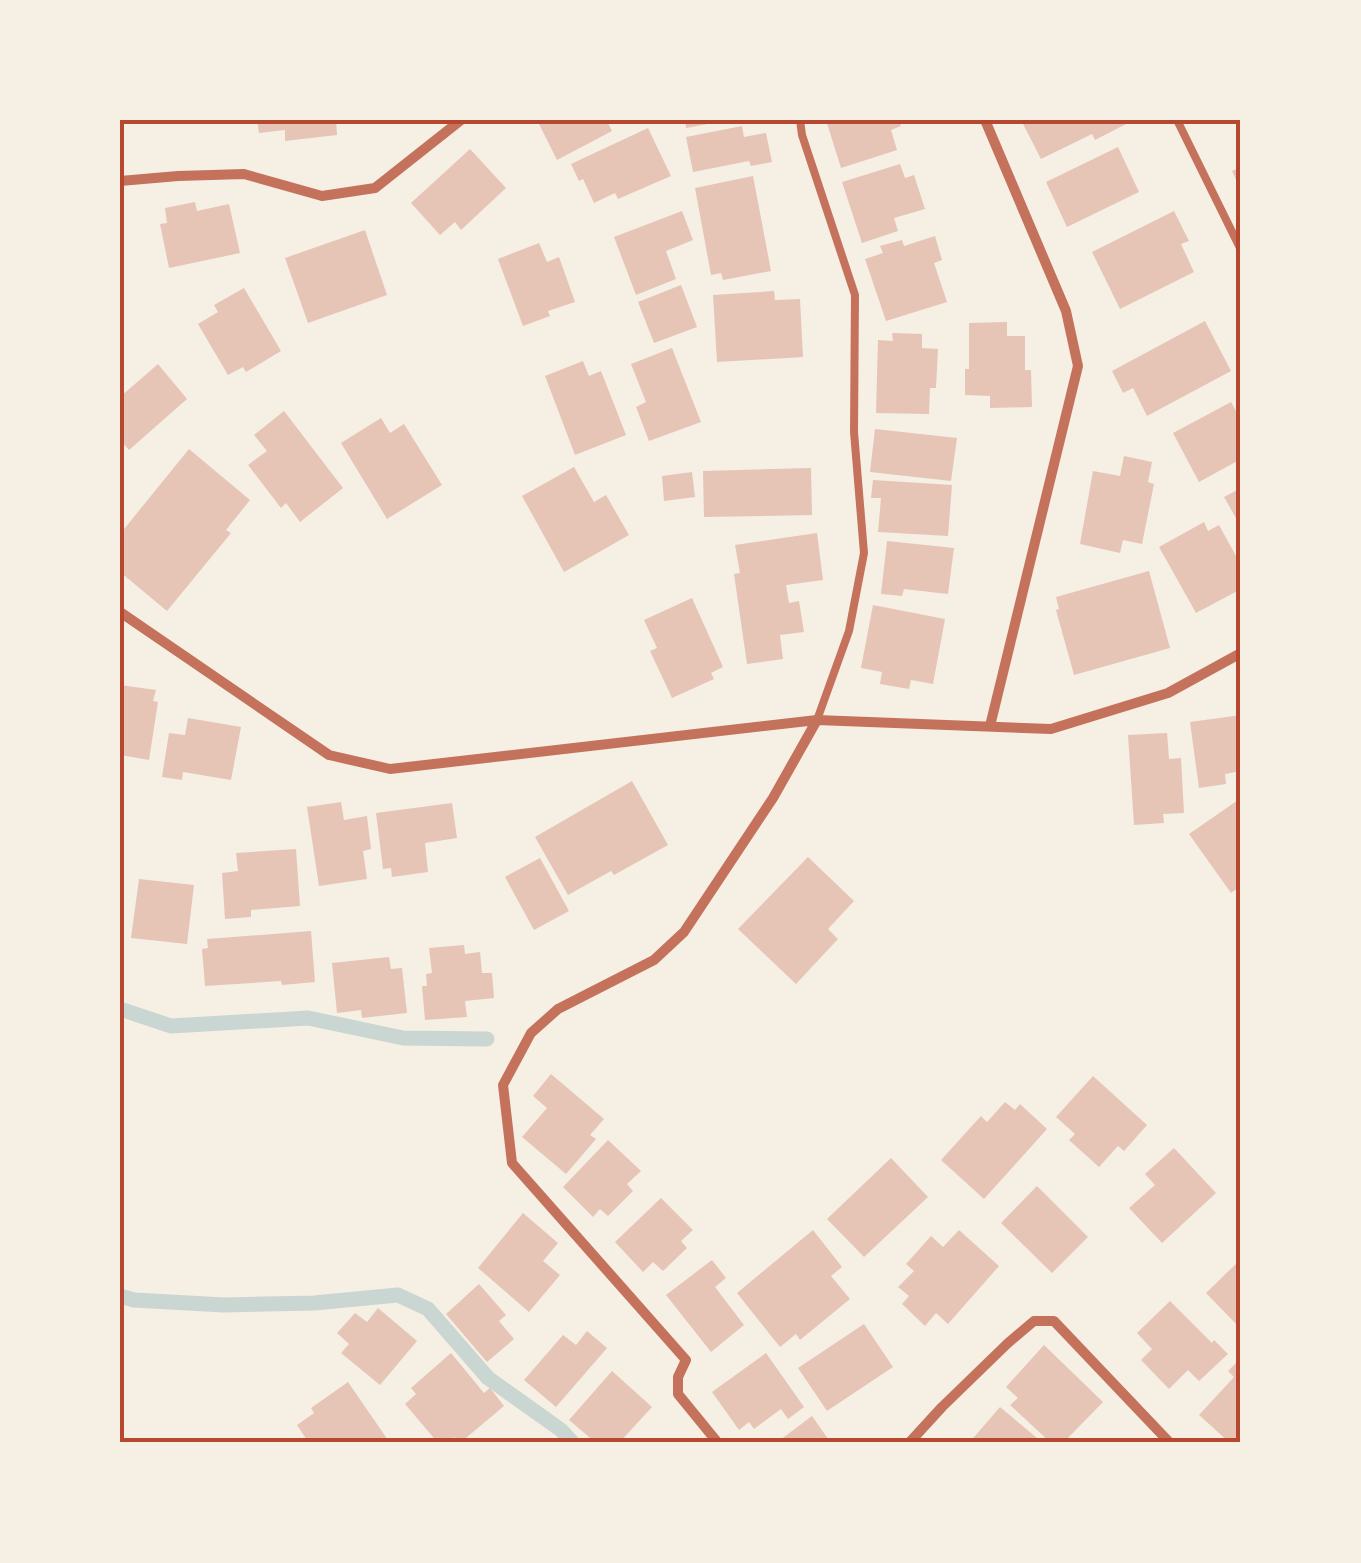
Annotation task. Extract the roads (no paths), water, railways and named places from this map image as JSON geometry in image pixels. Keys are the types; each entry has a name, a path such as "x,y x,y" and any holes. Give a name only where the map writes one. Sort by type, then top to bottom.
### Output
{"street":[{"path":"120,182 244,174 322,196 375,188 460,120"},
{"path":"985,120 1066,311 1078,366 990,726"},
{"path":"120,612 329,755 390,769 817,720 1051,729 1168,694 1241,652"},
{"path":"718,1443 678,1394 678,1377 686,1360 512,1163 503,1084 531,1033 558,1009 654,960 684,932 773,798 817,720"},
{"path":"909,1443 1034,1321 1054,1321 1170,1443"}],"lane":[{"path":"800,120 855,295 854,432 864,553 850,631 817,720"},
{"path":"1176,120 1241,250"}],"waterway":[{"path":"120,1009 171,1026 308,1018 403,1038 487,1039"},
{"path":"120,1296 224,1305 314,1303 398,1295 428,1309 488,1378 561,1430 573,1443"}]}
